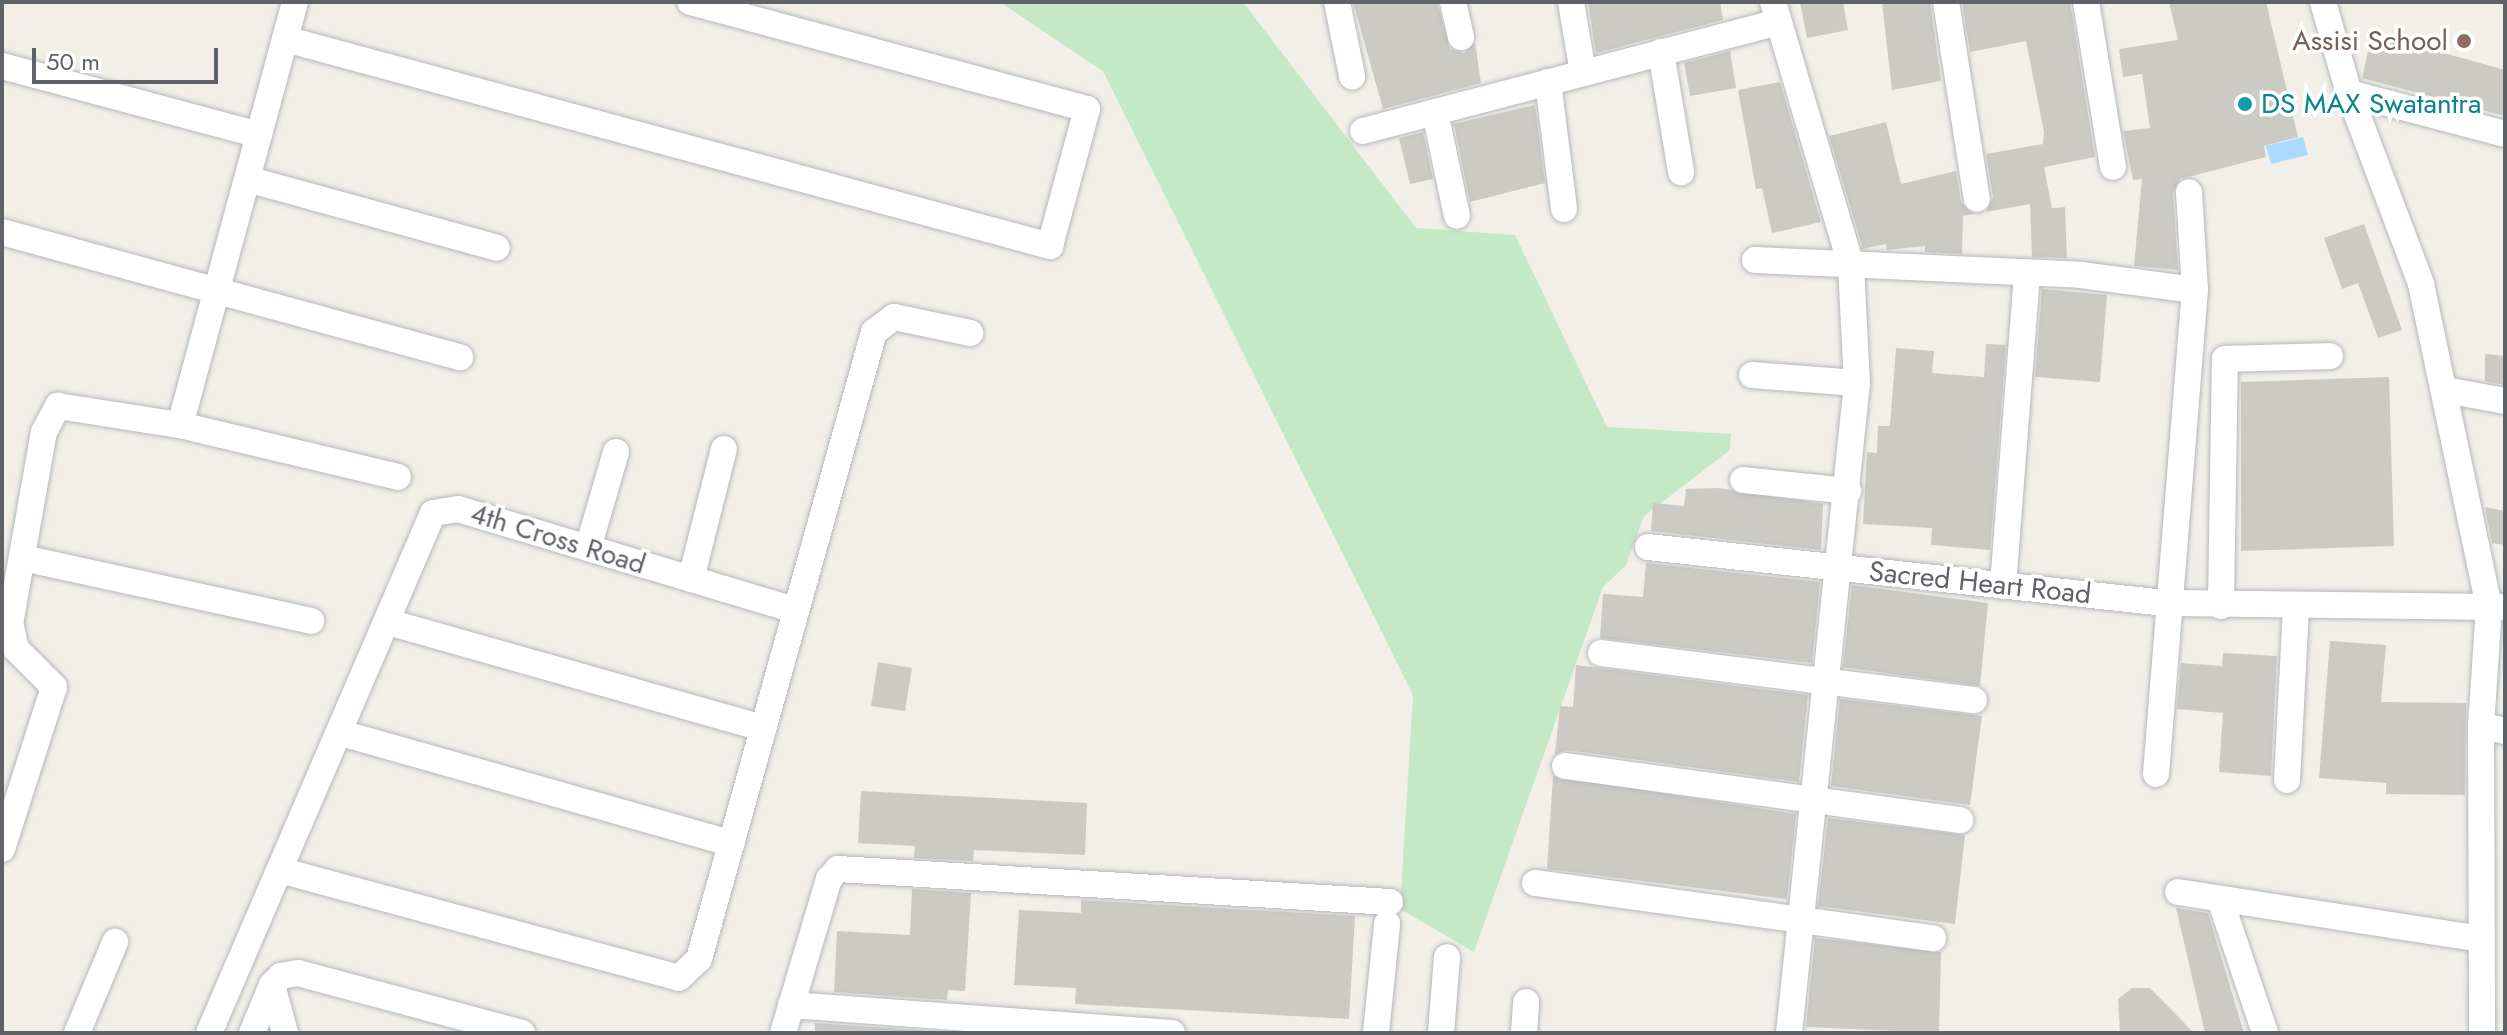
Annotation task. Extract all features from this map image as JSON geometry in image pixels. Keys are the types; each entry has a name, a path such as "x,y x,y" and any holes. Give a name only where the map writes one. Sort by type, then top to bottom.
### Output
{"street":[{"path":"180,425 295,2"},
{"path":"285,39 1050,246 1087,109 690,2"},
{"path":"1337,2 1352,76"},
{"path":"1453,2 1461,37"},
{"path":"1571,2 1583,73"},
{"path":"1946,2 1977,199"},
{"path":"2086,2 2113,167"},
{"path":"2323,2 2349,93 2421,284 2497,606 2480,939 2482,1033"},
{"path":"1363,131 1661,52 1775,12 1851,266 1857,383 1842,568 1648,547"},
{"path":"1661,52 1681,172"},
{"path":"2,66 259,135"},
{"path":"1548,82 1564,209"},
{"path":"2349,93 2505,134"},
{"path":"1435,112 1457,216"},
{"path":"247,179 497,248"},
{"path":"2156,774 2165,603 2195,290 2189,192"},
{"path":"2,232 460,357"},
{"path":"1755,260 2027,275 2195,290"},
{"path":"2003,586 2027,275"},
{"path":"283,871 679,978 699,959 732,844 760,727 878,324 894,317 970,333"},
{"path":"2221,606 2225,359 2330,356"},
{"path":"1752,375 1857,383"},
{"path":"2445,390 2505,401"},
{"path":"2,849 54,687 16,649 10,624 44,432 58,406 180,425 398,477"},
{"path":"691,579 724,449"},
{"path":"588,548 616,452"},
{"path":"1743,480 1848,491"},
{"name":"4th Cross Road","path":"388,622 433,513 458,509 794,610"},
{"path":"23,558 311,621"},
{"name":"Sacred Heart Road","path":"1789,1033 1812,800 1842,568 2165,603 2296,609 2497,606"},
{"path":"2287,780 2296,609"},
{"path":"209,1033 283,871 388,622 760,727"},
{"path":"1601,653 1827,685 1974,700"},
{"path":"341,733 732,844"},
{"path":"1565,766 1960,820"},
{"path":"783,1033 829,879 838,869 1388,913 1376,1033"},
{"path":"1535,883 1933,938"},
{"path":"2178,892 2480,939"},
{"path":"2220,899 2267,1023 2265,1033"},
{"path":"77,1033 115,942"},
{"path":"1441,1033 1447,957"},
{"path":"252,1033 272,985 281,976 298,973 452,1024 522,1033"},
{"path":"272,985 285,1033"},
{"path":"1524,1033 1526,1002"},
{"path":"791,1005 1172,1033"}],"green space":[{"path":"1000,2 1243,2 1416,228 1515,235 1607,427 1731,434 1730,450 1644,516 1626,565 1603,587 1474,952 1400,909 1413,695 1103,71"}],"water":[{"path":"2303,137 2308,155 2271,164 2266,146"}],"building":[{"path":"1353,2 1437,2 1450,49 1464,53 1475,43 1481,83 1383,109"},
{"path":"1588,2 1720,2 1723,20 1596,53"},
{"path":"1800,2 1843,2 1848,30 1807,38"},
{"path":"1882,2 1930,2 1941,81 1892,90"},
{"path":"1962,2 2070,2 2095,157 2044,167 2052,208 2065,207 2067,258 2032,257 2030,204 1986,212 1993,197 1986,154 2043,144 2044,132 2026,41 1970,52"},
{"path":"2169,2 2266,2 2298,137 2264,146 2266,157 2180,179 2173,193 2178,270 2134,266 2142,179 2133,180 2123,131 2150,128 2142,74 2123,77 2119,49 2178,40"},
{"path":"2372,33 2505,70 2505,116 2362,78"},
{"path":"1730,51 1736,88 1690,96 1684,63"},
{"path":"1780,82 1821,222 1772,233 1762,188 1756,189 1738,90"},
{"path":"1535,105 1545,183 1470,202 1454,124"},
{"path":"1886,122 1901,184 1956,171 1961,202 1974,214 1963,216 1962,254 1925,252 1925,246 1887,250 1886,244 1863,249 1829,136"},
{"path":"1423,132 1433,179 1410,184 1399,138"},
{"path":"2364,224 2402,330 2378,338 2358,283 2342,289 2324,238"},
{"path":"2042,289 2107,295 2100,382 2035,377"},
{"path":"1986,344 2006,345 1990,550 1931,545 1932,528 1863,524 1867,452 1877,453 1878,426 1890,426 1896,348 1934,351 1932,373 1984,377"},
{"path":"2485,354 2505,356 2505,385 2485,381"},
{"path":"2389,377 2394,546 2241,551 2241,382"},
{"path":"1719,488 1823,504 1821,550 1651,531 1653,503 1684,506 1686,489"},
{"path":"2485,507 2505,511 2505,545 2492,543"},
{"path":"1646,563 1820,582 1812,663 1600,638 1603,594 1643,597"},
{"path":"1852,585 1988,603 1980,686 1843,667"},
{"path":"2330,641 2386,645 2381,702 2466,703 2465,795 2386,794 2386,783 2319,778"},
{"path":"2223,653 2277,656 2271,776 2219,772 2223,713 2177,709 2181,663 2222,666"},
{"path":"878,662 912,668 905,711 871,706"},
{"path":"1576,665 1808,695 1799,782 1567,750 1555,754 1560,706 1573,707"},
{"path":"1840,699 1982,716 1970,805 1831,786"},
{"path":"1553,776 1796,814 1787,899 1547,869"},
{"path":"861,791 1087,803 1085,855 974,850 973,861 914,858 915,846 858,843"},
{"path":"1828,818 1965,835 1955,924 1818,906"},
{"path":"912,889 971,893 965,991 948,990 947,1000 834,992 837,931 910,935"},
{"path":"1081,900 1355,916 1349,1019 1075,1004 1076,988 1014,985 1019,910 1081,913"},
{"path":"2176,908 2208,913 2244,1033 2205,1033"},
{"path":"1815,938 1941,952 1939,1033 1806,1027"},
{"path":"2132,988 2150,988 2194,1033 2120,1033 2118,999"},
{"path":"815,1023 946,1032 946,1033 815,1033"}],"place":[{"name":"Assisi School","path":"2464,41"},
{"name":"DS MAX Swatantra","path":"2245,104"}]}
